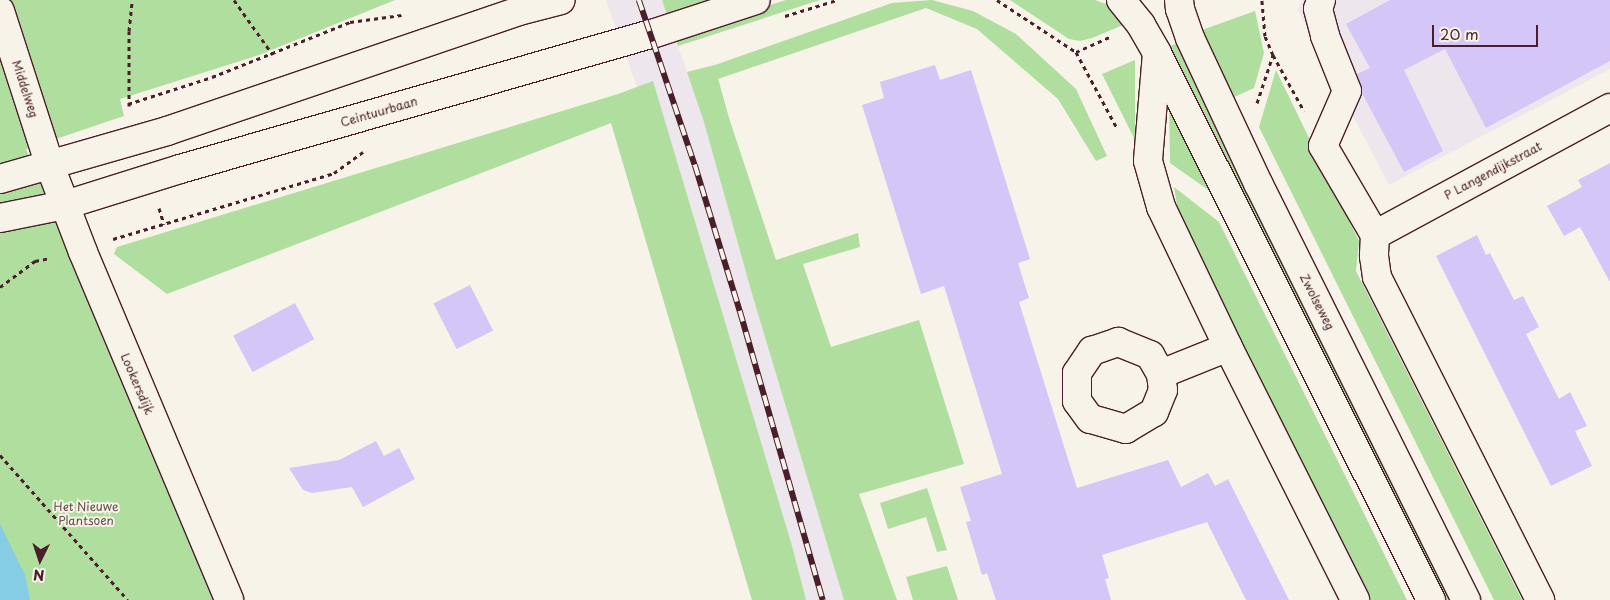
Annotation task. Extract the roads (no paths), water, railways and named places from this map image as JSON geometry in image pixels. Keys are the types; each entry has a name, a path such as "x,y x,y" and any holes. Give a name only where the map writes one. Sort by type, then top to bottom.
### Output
{"street":[{"path":"0,179 167,131 520,11 561,0"},
{"name":"Ceintuurbaan","path":"0,218 65,205 180,169 652,34 756,0"},
{"path":"1121,0 1140,25 1157,53 1431,600"},
{"name":"Zwolseweg","path":"1179,0 1190,38 1259,185 1466,600"},
{"path":"1321,0 1318,9 1325,36 1347,91 1323,146 1375,235 1374,256 1377,277 1540,600"},
{"name":"Middelweg","path":"0,12 50,166"},
{"path":"1157,53 1148,161 1161,207 1228,347 1356,600"},
{"name":"P Langendijkstraat","path":"1375,235 1610,108"},
{"name":"Lookersdijk","path":"50,166 83,252 228,600"},
{"path":"1161,374 1228,347"}],"water":[{"path":"0,524 25,575 30,600 0,600"}],"railway":[{"path":"639,0 695,165 740,311 823,600"}],"park label":[{"name":"Het Nieuwe Plantsoen","path":"86,514"}]}
